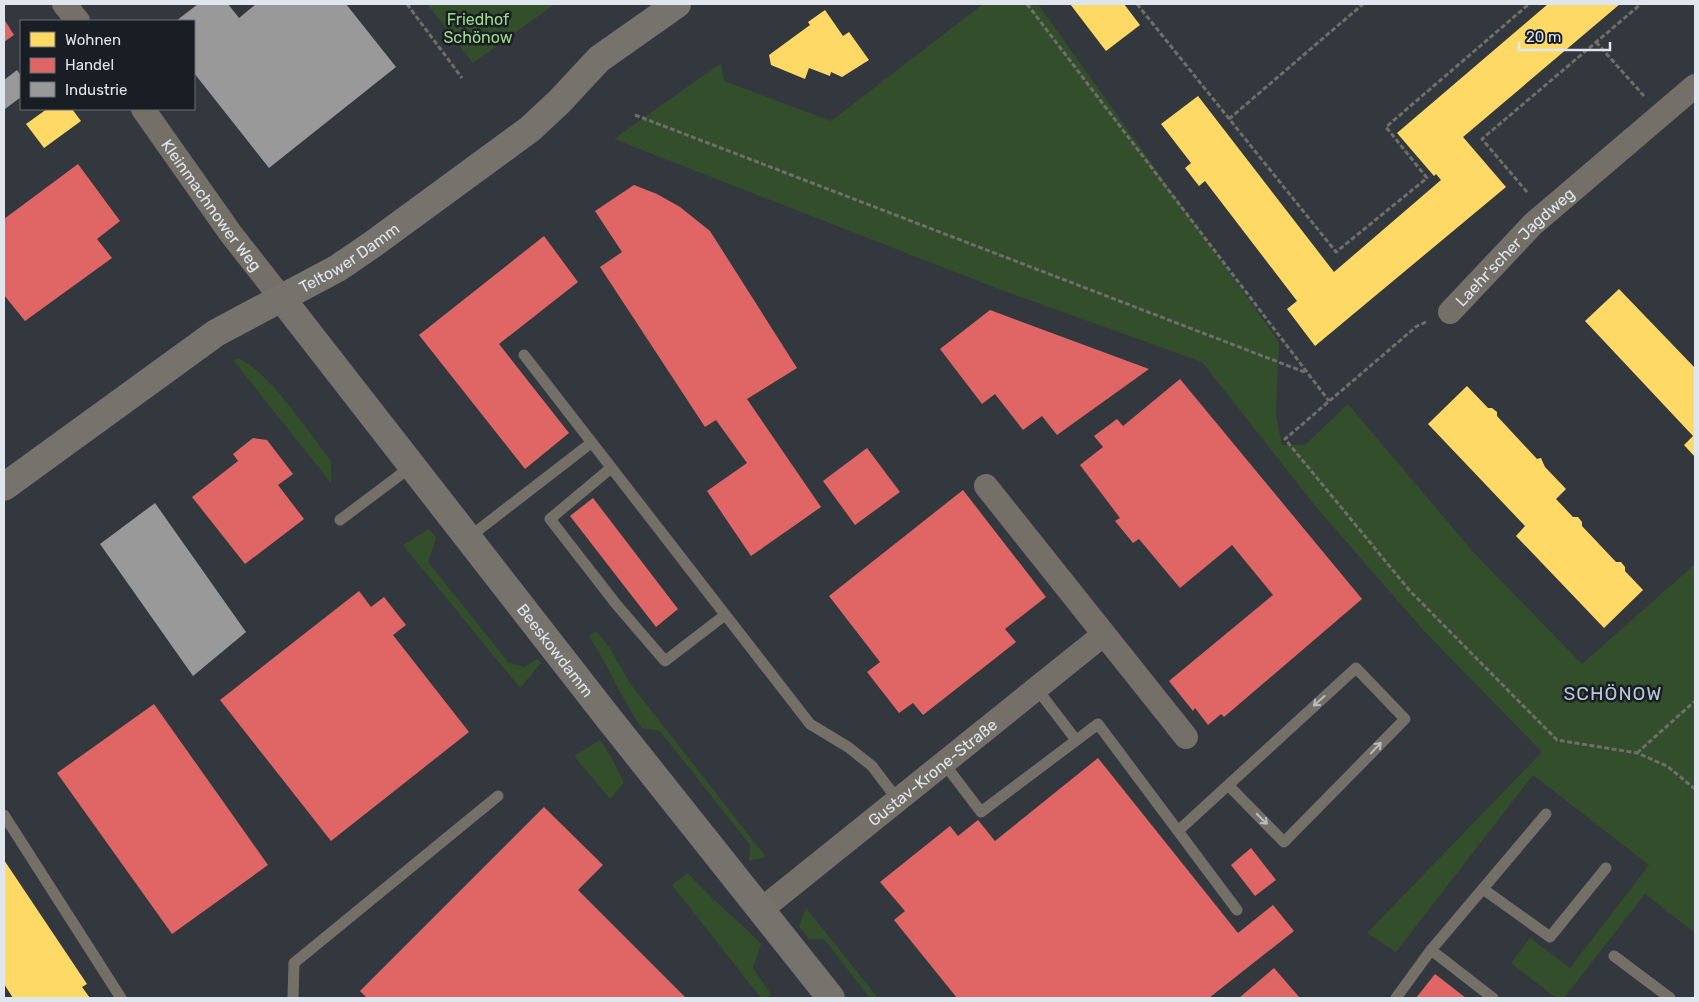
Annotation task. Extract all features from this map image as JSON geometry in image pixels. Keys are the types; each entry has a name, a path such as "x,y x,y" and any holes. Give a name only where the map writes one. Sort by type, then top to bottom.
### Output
{"main road":[{"name":"Teltower Damm","path":"4,487 216,333 282,299 352,258 530,129 559,102 599,59 676,4"},
{"name":"Beeskowdamm","path":"282,299 831,998"}],"street":[{"path":"64,4 77,20"},
{"name":"Laehr'scher Jagdweg","path":"1450,312 1534,224 1695,86"},
{"name":"Kleinmachnower Weg","path":"144,110 232,234 282,299"},
{"path":"986,486 1186,737"},
{"name":"Gustav-Krone-Straße","path":"761,910 1103,635"}],"lane":[{"path":"524,354 810,724 848,747 872,766 897,799"},
{"path":"468,538 591,443"},
{"path":"340,520 412,466"},
{"path":"611,468 550,519 664,661 724,615"},
{"path":"1178,831 1228,785 1356,668 1405,719 1284,842 1228,785"},
{"path":"1038,689 1076,740"},
{"path":"943,762 981,812 1098,724 1237,910"},
{"path":"293,998 294,963 498,796"},
{"path":"1396,998 1432,950 1546,814"},
{"path":"4,815 121,998"},
{"path":"1483,889 1550,937 1606,868"},
{"path":"1432,950 1493,998"},
{"path":"1614,956 1670,998"}],"path":[{"path":"406,4 462,78"},
{"path":"1027,4 1329,401"},
{"path":"1137,4 1336,252 1427,178 1386,127 1529,4"},
{"path":"1229,119 1363,4"},
{"path":"1531,196 1482,139 1641,4"},
{"path":"1596,42 1646,98"},
{"path":"635,115 1307,373"},
{"name":"Laehr'scher Jagdweg","path":"1450,312 1417,326 1286,439 1410,591 1557,740 1637,753"},
{"path":"1695,701 1637,753 1667,766 1695,789"}],"green space":[{"name":"Friedhof Schönow","path":"427,4 555,4 473,63"},
{"path":"983,4 1038,4 1279,342 1276,416 1282,445 1305,445 1348,404 1475,554 1582,664 1695,564 1695,933 1645,894 1564,998 1556,998 1511,963 1530,938 1570,968 1649,865 1533,775 1396,952 1367,933 1542,752 1424,631 1316,507 1202,362 996,288 614,139 721,63 724,81 831,121"},
{"path":"238,359 249,364 261,374 313,436 331,461 331,483 233,360"},
{"path":"429,529 436,538 428,562 508,662 524,667 537,659 541,663 520,688 403,545"},
{"path":"596,631 610,648 629,682 766,857 749,861 750,845 660,731 642,728 589,636"},
{"path":"600,740 624,783 610,799 574,756"},
{"path":"688,873 705,892 761,944 753,968 771,994 766,998 761,998 672,885"},
{"path":"806,908 878,998 870,998 824,939 809,939 799,926"}],"building: Wohnen":[{"path":"1070,4 1124,4 1140,25 1106,51"},
{"path":"1548,4 1620,4 1463,137 1506,187 1315,346 1287,309 1297,301 1205,181 1199,186 1185,168 1191,163 1161,124 1198,96 1334,272 1441,180 1436,174 1434,176 1397,133"},
{"path":"825,10 843,36 849,32 869,60 842,77 831,72 830,76 809,68 805,79 771,65 769,55 810,25 808,22"},
{"path":"46,110 73,110 81,121 44,148 26,124"},
{"path":"1619,289 1695,368 1695,457 1684,445 1693,436 1585,321"},
{"path":"1467,386 1488,408 1492,408 1497,412 1497,416 1537,459 1541,458 1545,467 1566,489 1556,499 1573,517 1578,517 1582,522 1582,526 1616,562 1621,562 1625,567 1625,571 1643,590 1604,628 1516,536 1525,526 1428,424"},
{"path":"4,860 87,984 82,987 90,998 13,998 4,984"}],"building: Handel":[{"path":"4,19 14,35 4,42"},
{"path":"78,164 120,221 97,239 112,258 25,321 4,295 4,219"},
{"path":"634,185 657,194 680,207 710,231 797,368 747,399 821,507 751,556 707,491 747,463 716,420 705,427 600,267 622,252 595,211"},
{"path":"544,236 578,282 499,344 569,433 525,469 419,335"},
{"path":"990,310 1149,369 1057,435 1042,416 1023,430 995,394 982,404 940,349"},
{"path":"1180,379 1362,599 1224,717 1221,714 1208,725 1195,708 1193,711 1169,681 1273,595 1232,545 1180,588 1139,539 1133,543 1115,521 1120,518 1080,465 1103,447 1094,436 1117,419 1123,426"},
{"path":"253,438 267,440 293,474 278,485 304,519 245,564 192,497 238,461 233,454"},
{"path":"867,448 900,492 855,525 823,481"},
{"path":"963,490 1046,597 1005,629 1016,642 923,715 913,703 899,713 867,672 880,662 829,596"},
{"path":"593,498 678,609 656,627 570,516"},
{"path":"359,591 371,607 384,597 406,625 393,635 469,732 331,841 220,700"},
{"path":"154,704 268,865 172,934 57,773"},
{"path":"1098,758 1238,933 1273,905 1294,931 1209,998 957,998 894,920 905,911 880,882 950,826 958,836 978,820 995,841"},
{"path":"544,807 603,865 578,890 686,998 367,998 360,991"},
{"path":"1251,848 1276,880 1255,896 1231,865"},
{"path":"1274,968 1300,998 1239,998"},
{"path":"1435,974 1466,998 1416,998"}],"building: Industrie":[{"path":"198,4 228,4 239,18 256,4 346,4 396,67 269,168 195,74 195,20 177,20"},
{"path":"17,70 20,74 20,98 5,109 4,80"},
{"path":"155,503 246,632 193,676 100,544"}],"district":[{"name":"SCHÖNOW","path":"1613,693"}]}
